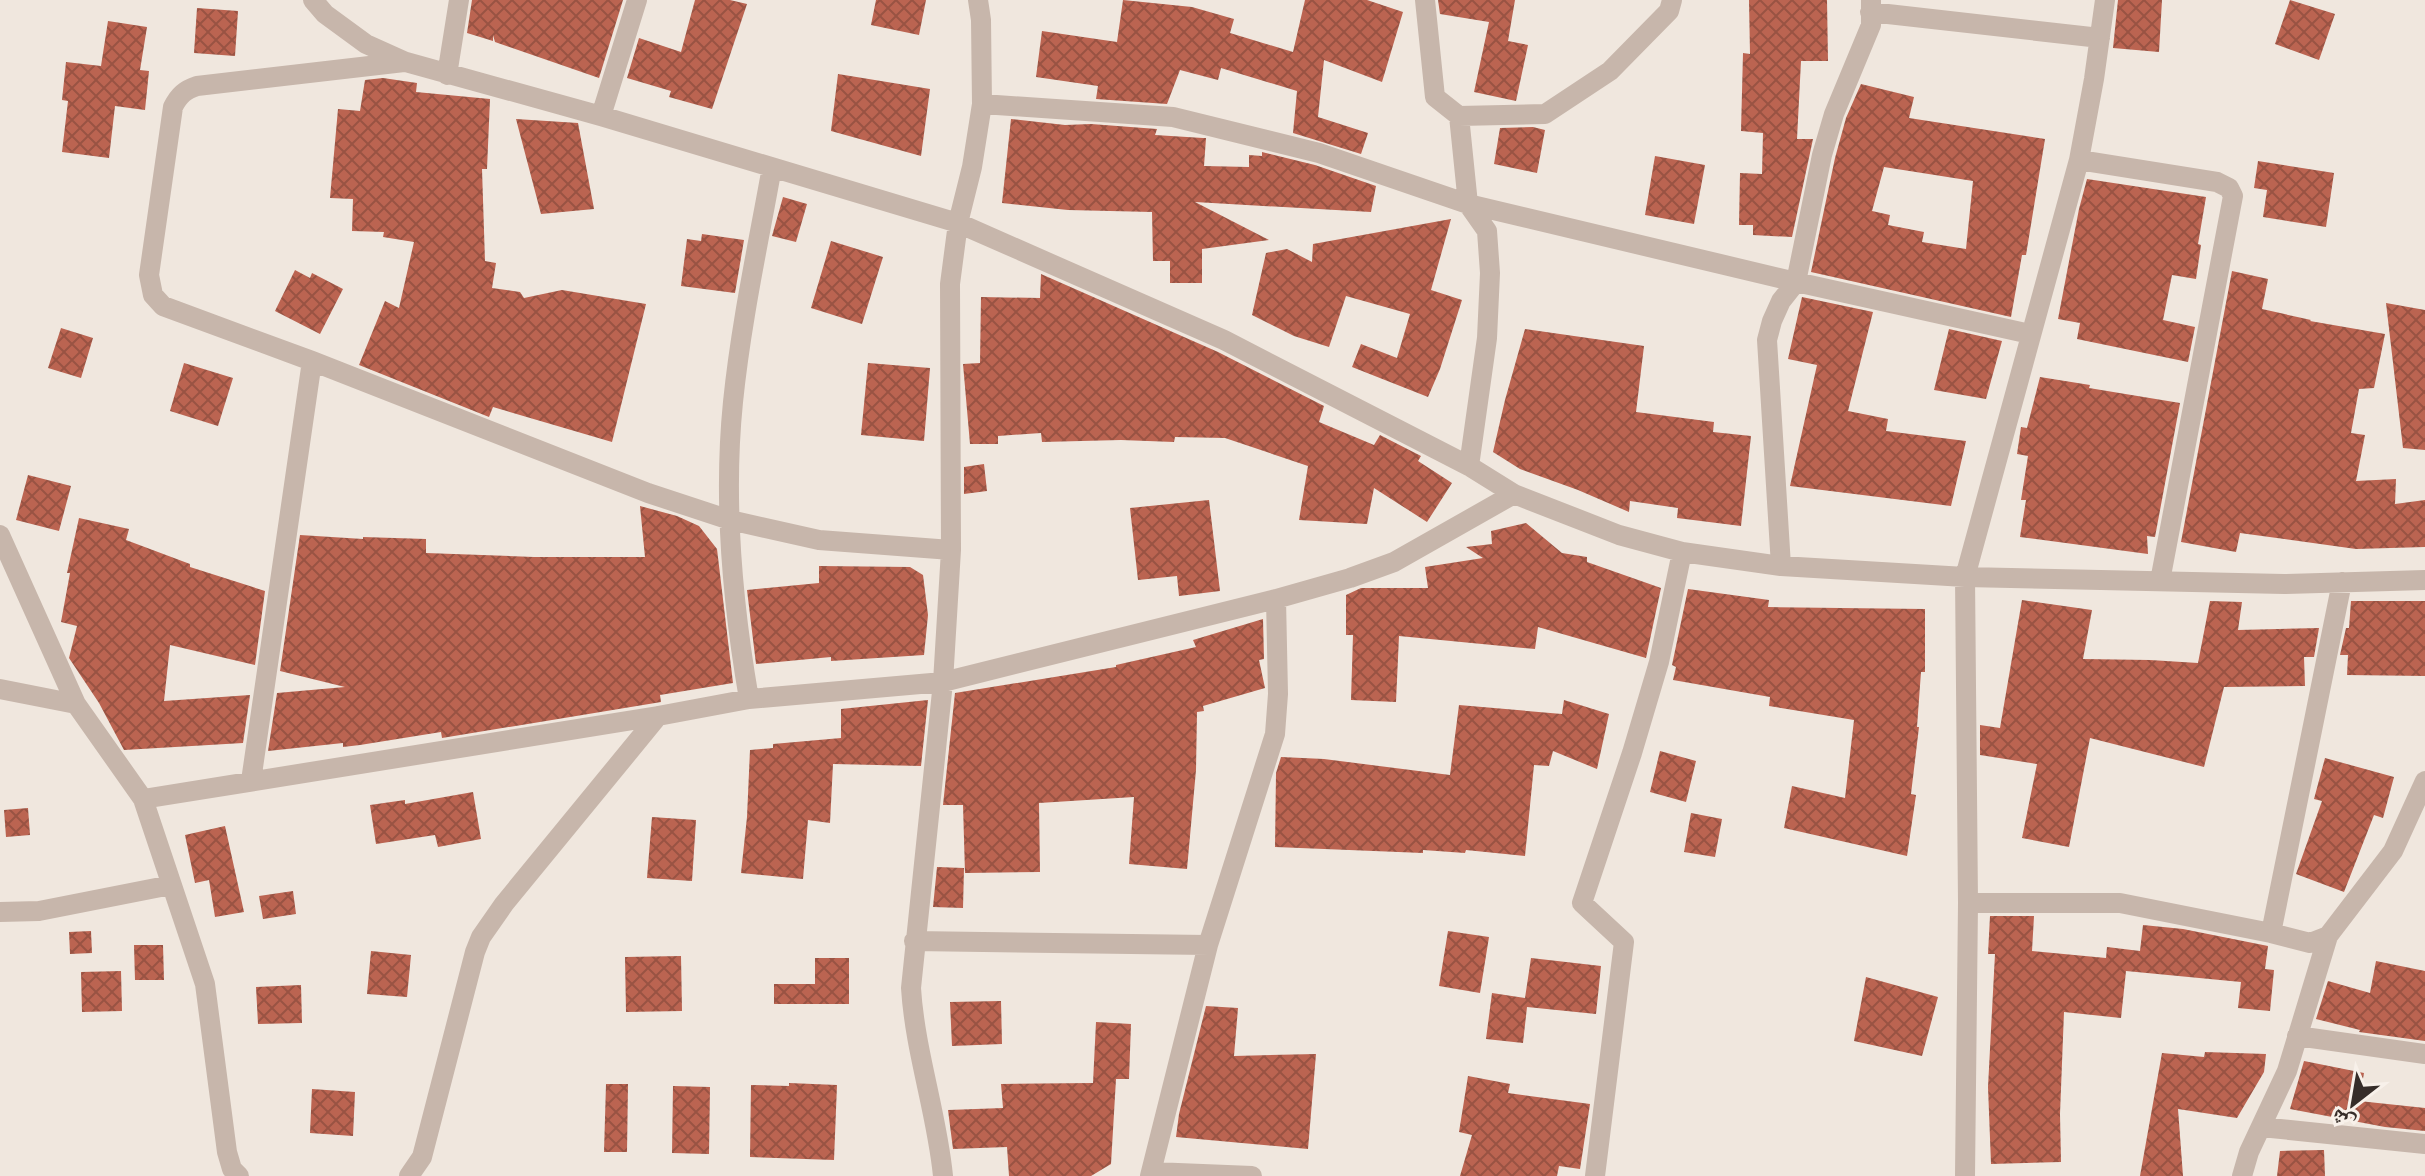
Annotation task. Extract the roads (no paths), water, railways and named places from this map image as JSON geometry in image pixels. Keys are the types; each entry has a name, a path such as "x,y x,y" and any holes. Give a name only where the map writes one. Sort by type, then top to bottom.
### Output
{"street":[{"path":"313,0 325,14 366,44 406,62 601,116 958,223 1224,340 1469,466 1514,494 1619,535 1682,552 1781,566 1965,577 2284,584 2425,580"},
{"path":"447,75 459,0"},
{"path":"601,116 637,0"},
{"path":"943,1176 914,1024 911,988 943,682 951,550 950,284 958,223 972,167 982,104 978,0"},
{"path":"1425,0 1435,97 1459,116 1545,114 1610,71 1669,11 1672,0"},
{"path":"1965,1176 1968,903 1965,577 2079,160 2105,0"},
{"path":"1781,566 1767,340 1781,301 1796,282 1822,155 1838,102 1871,25 1870,6 2100,38"},
{"path":"406,62 197,86 178,96 173,107 149,275 153,295 163,306 648,493 730,520 819,540 951,550"},
{"path":"982,104 1173,117 1319,153 1468,204 2030,334"},
{"path":"1459,116 1468,204 1487,231 1490,273 1487,338 1469,466"},
{"path":"2079,160 2217,182 2229,188 2233,196 2160,581"},
{"path":"749,699 732,581 729,462 740,345 772,167"},
{"path":"251,781 312,361"},
{"path":"143,799 749,699 943,682 1350,578 1394,562 1514,494"},
{"path":"0,535 76,704 143,799 205,984 227,1152 232,1169 239,1176"},
{"path":"1595,1176 1624,942 1582,903 1659,662 1682,552"},
{"path":"2271,933 2342,582"},
{"path":"1252,1176 1152,1174 1208,945 1275,734 1278,694 1276,599"},
{"path":"0,689 76,704"},
{"path":"414,1175 422,1157 481,937 504,904 658,716"},
{"path":"2242,1176 2249,1152 2287,1071 2328,936 2393,851 2425,781"},
{"path":"0,912 39,911 171,885"},
{"path":"1968,903 2120,903 2310,943 2328,936"},
{"path":"914,941 1208,945"},
{"path":"2297,1036 2425,1054"},
{"path":"2261,1127 2425,1144"}]}
